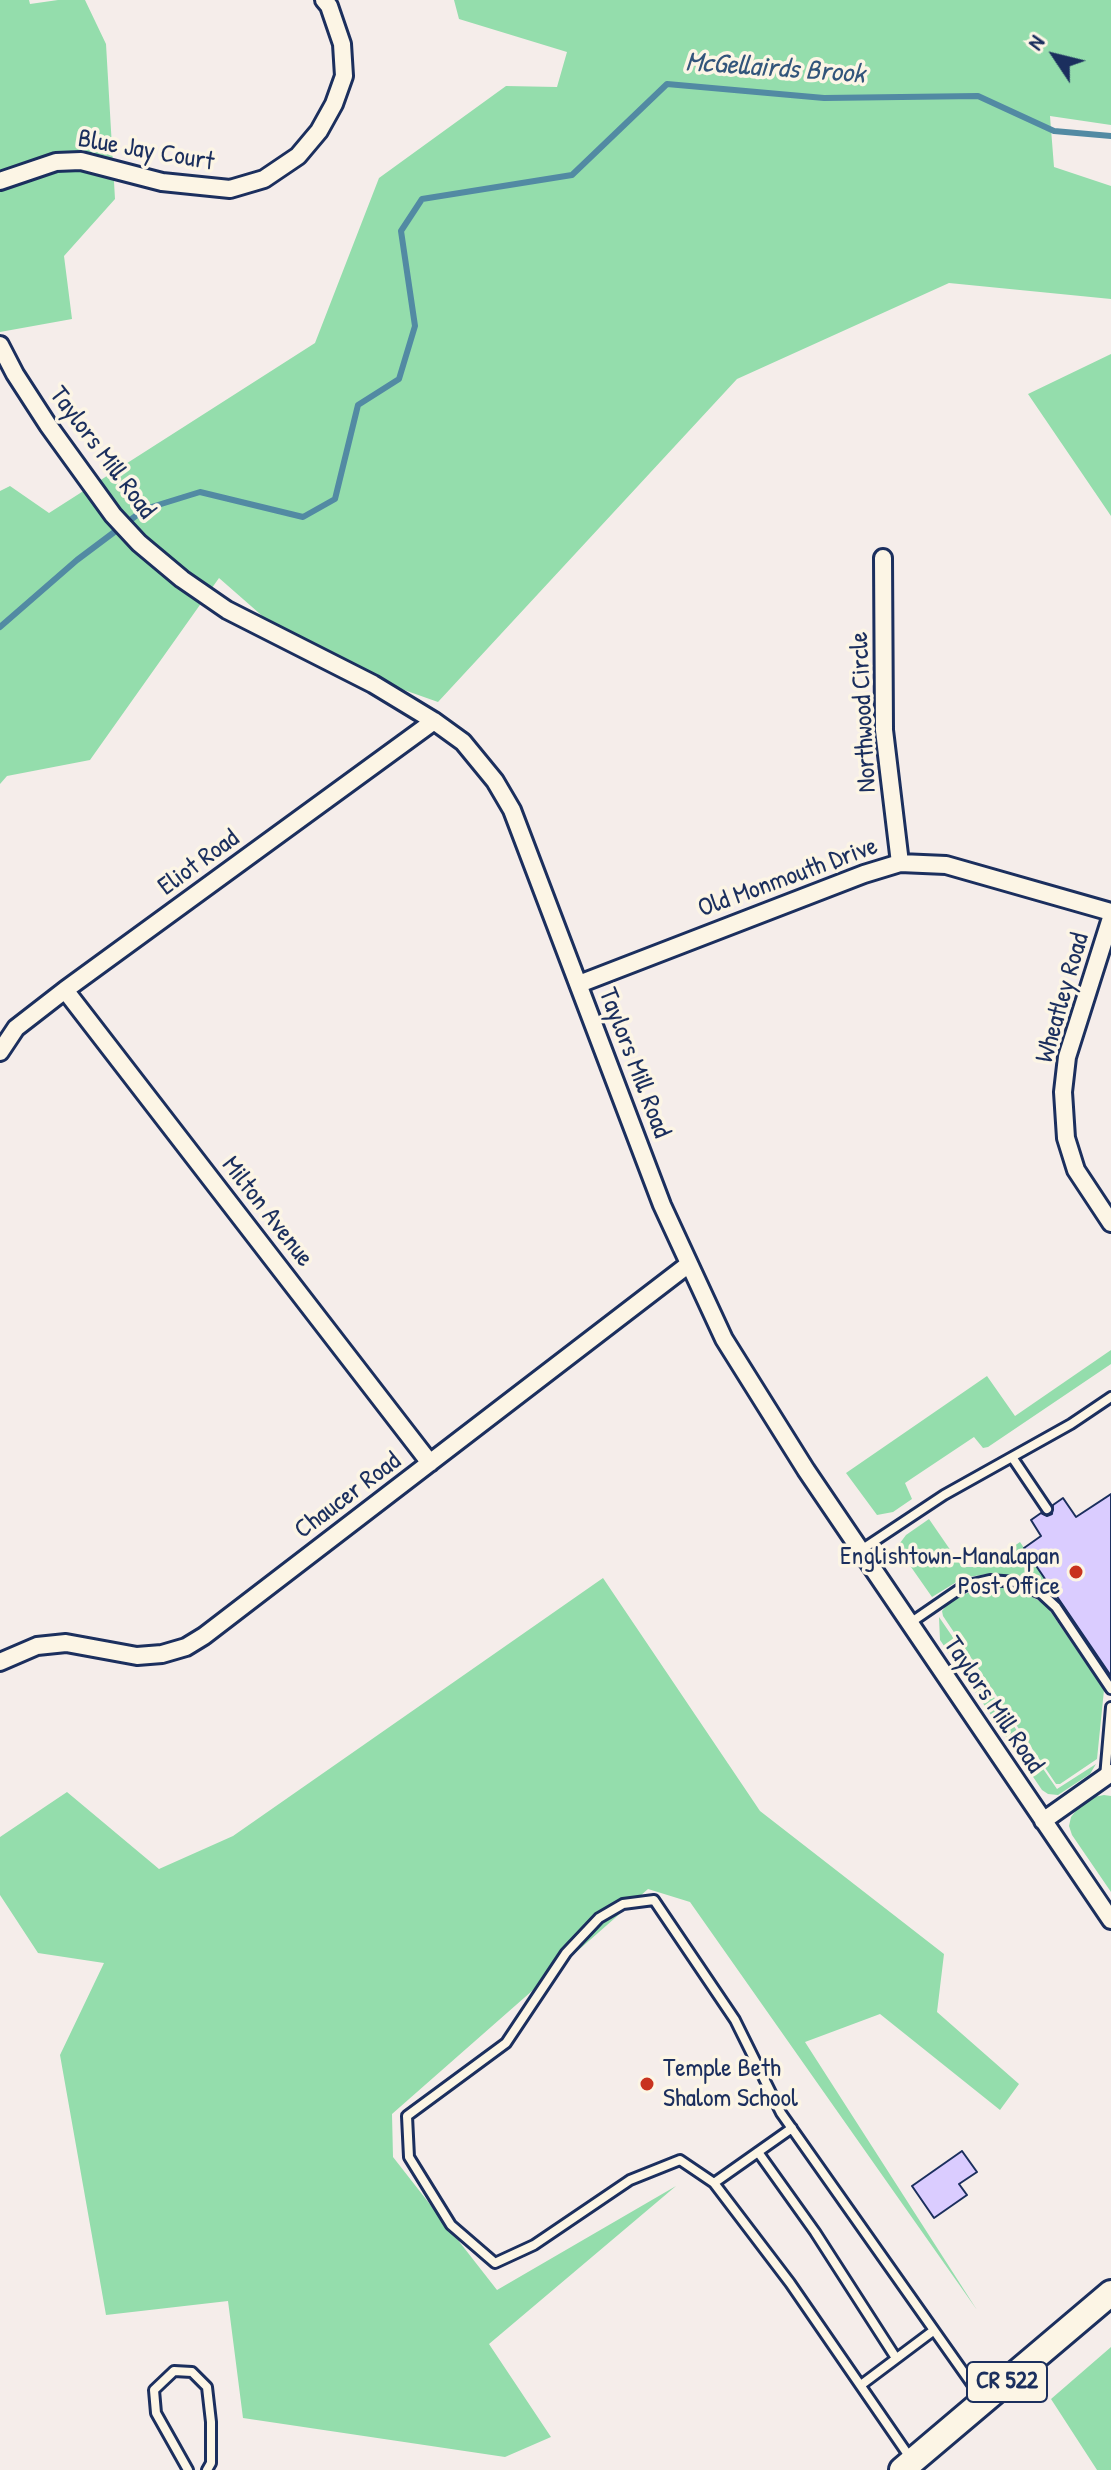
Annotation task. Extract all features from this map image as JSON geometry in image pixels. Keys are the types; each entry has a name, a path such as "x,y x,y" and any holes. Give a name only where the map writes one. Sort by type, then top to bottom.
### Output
{"main road":[{"name":"CR 522","path":"912,2467 1111,2293"}],"street":[{"name":"Blue Jay Court","path":"0,181 56,162 81,161 162,182 230,189 264,179 298,156 319,131 344,76 342,44 324,0"},
{"name":"Taylors Mill Road","path":"0,345 48,425 113,515 139,543 182,579 227,610 373,684 434,721 463,742 504,794 662,1205 724,1339 860,1550 1111,1920"},
{"name":"Northwood Circle","path":"883,558 884,730 900,863"},
{"name":"Eliot Road","path":"0,1052 16,1028 65,990 434,721"},
{"name":"Old Monmouth Drive","path":"579,984 864,874 900,863 946,865 1111,915"},
{"name":"Wheatley Road","path":"1111,915 1067,1057 1063,1092 1066,1138 1076,1170 1111,1223"},
{"name":"Milton Avenue","path":"65,990 430,1463"},
{"name":"Chaucer Road","path":"0,1662 25,1650 66,1643 137,1656 162,1654 186,1647 689,1264"},
{"path":"1043,1821 1108,1775"}],"lane":[{"path":"860,1550 944,1495 1071,1424 1111,1397"},
{"path":"1012,1457 1047,1509"},
{"path":"909,1623 971,1583 990,1580 1016,1582 1042,1594 1056,1607 1111,1689"},
{"path":"1108,1775 1111,1707"},
{"path":"912,2467 861,2385 790,2283 714,2183 680,2160 630,2180 534,2245 495,2263 451,2225 409,2157 407,2116 506,2043 566,1953 599,1918 623,1904 654,1900 735,2020 781,2113 984,2401"},
{"path":"714,2183 792,2128"},
{"path":"758,2152 815,2232 896,2358"},
{"path":"861,2385 933,2331"},
{"path":"188,2470 156,2413 154,2390 174,2371 192,2372 207,2387 211,2422 211,2463 207,2470"}],"green space":[{"path":"0,0 29,0 30,4 85,0 106,44 115,199 64,256 72,319 0,332"},
{"path":"454,0 1111,0 1111,125 1050,116 1054,167 1111,186 1111,299 949,283 737,379 438,702 308,656 219,578 90,760 7,776 0,784 0,491 10,486 49,513 315,343 379,178 506,86 557,87 567,52 459,19"},
{"path":"1111,354 1111,516 1028,394"},
{"path":"1111,1350 1111,1364 988,1447 983,1448 974,1437 905,1483 912,1499 893,1512 877,1515 846,1473 987,1376 1015,1416"},
{"path":"929,1519 962,1567 984,1567 1020,1542 1057,1597 1028,1579 993,1573 963,1578 932,1597 897,1547 906,1535"},
{"path":"603,1578 760,1811 944,1954 937,2012 1019,2084 1000,2110 880,2014 805,2042 977,2310 690,1902 648,1889 392,2114 393,2157 497,2290 676,2186 489,2344 551,2437 505,2457 243,2418 228,2301 106,2315 60,2055 104,1963 38,1953 0,1895 0,1837 67,1792 159,1869 233,1836"},
{"path":"986,1586 1019,1589 1046,1605 1104,1690 1097,1759 1060,1784 1056,1784 943,1616 942,1611 952,1599"},
{"path":"939,1617 1057,1789 1096,1764 1090,1774 1058,1795 1042,1790 940,1640"},
{"path":"1111,1796 1111,1892 1069,1826 1078,1808 1094,1797"},
{"path":"1111,2347 1111,2470 1097,2470 1051,2399"}],"building":[{"name":"Englishtown-Manalapan Post Office","path":"1111,1494 1111,1676 1024,1548 1041,1536 1031,1520 1041,1513 1047,1516 1052,1514 1053,1505 1063,1498 1076,1517"},
{"path":"962,2151 977,2172 959,2184 967,2195 934,2218 912,2186"}],"waterway":[{"name":"McGellairds Brook","path":"0,627 77,560 145,509 200,492 303,517 335,499 358,405 399,379 415,326 401,231 422,199 572,175 667,84 824,98 978,96 1054,131 1111,136"}],"place":[{"name":"Englishtown-Manalapan Post Office","path":"1076,1572"},
{"name":"Temple Beth Shalom School","path":"647,2084"}]}
